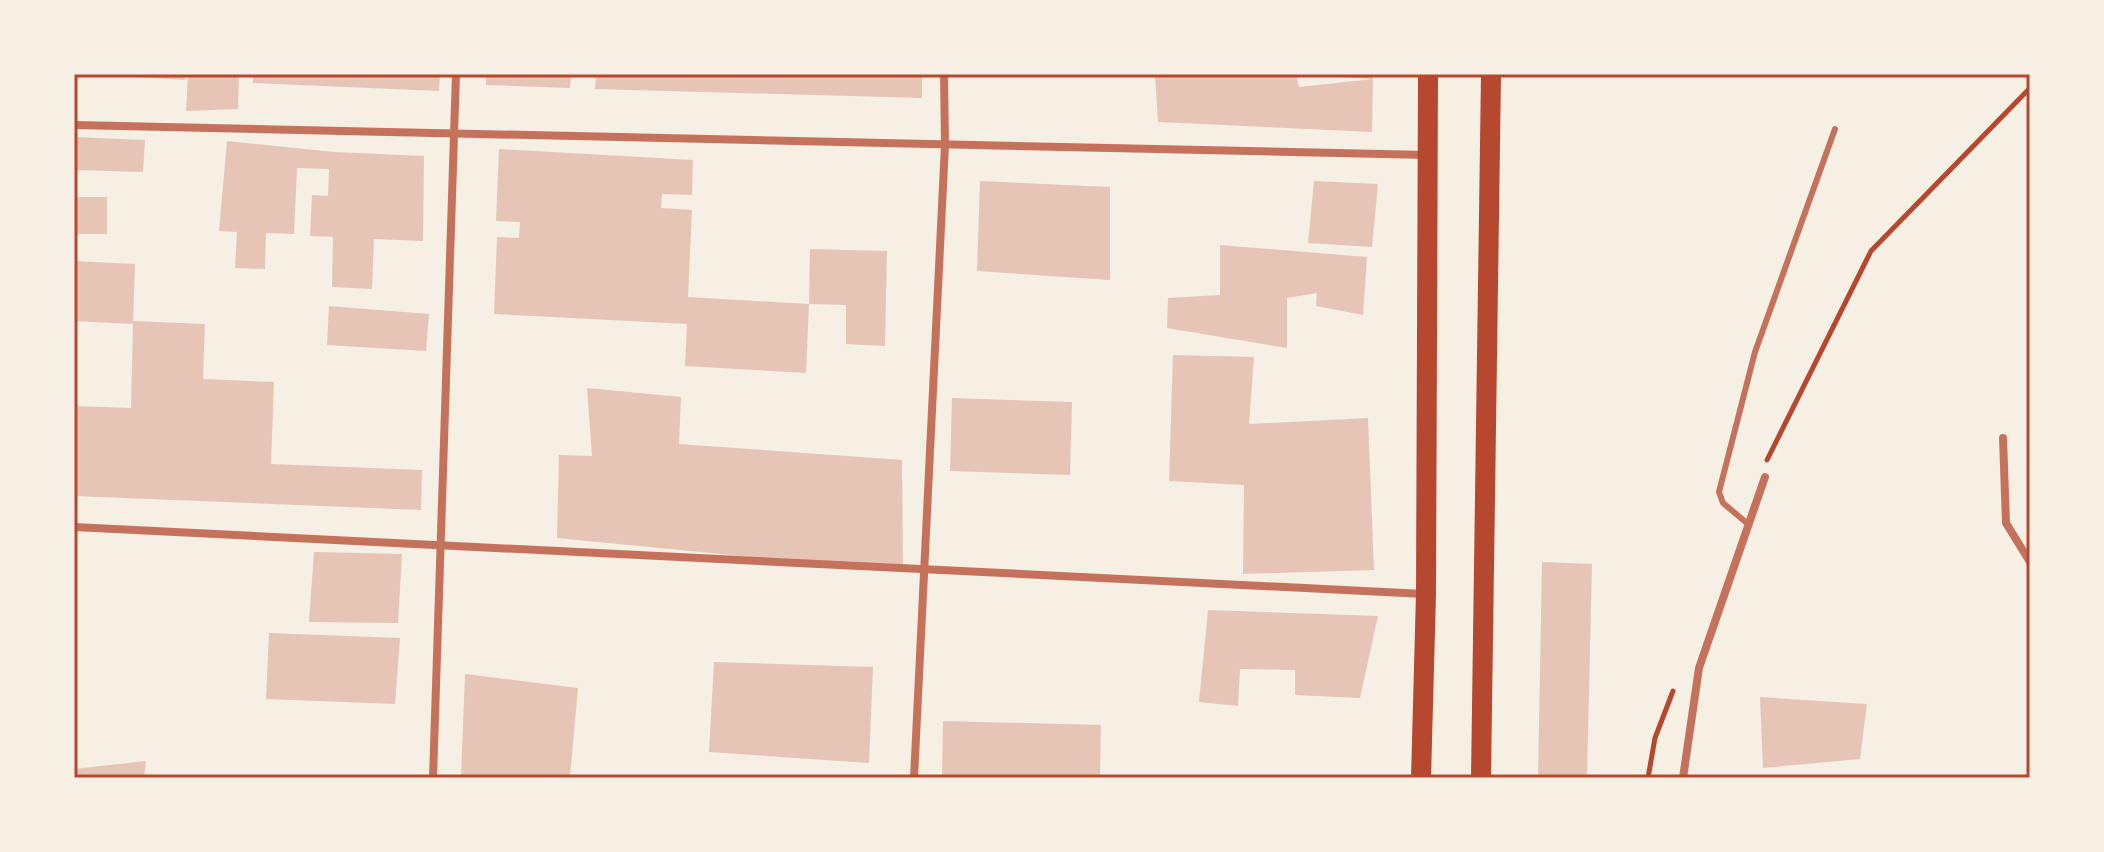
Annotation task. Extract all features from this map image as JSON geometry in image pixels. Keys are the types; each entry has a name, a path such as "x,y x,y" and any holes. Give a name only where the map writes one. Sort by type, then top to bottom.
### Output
{"main road":[{"path":"1421,778 1426,594 1428,74"},
{"path":"1481,778 1491,74"}],"street":[{"path":"433,778 456,74"},
{"path":"914,778 945,145 944,74"},
{"path":"74,125 1427,155"},
{"path":"2003,438 2006,523 2030,562"},
{"path":"1683,778 1699,668 1765,477"},
{"path":"74,527 1426,594"}],"lane":[{"path":"1748,524 1723,503 1719,492 1755,352 1835,129"}],"path":[{"path":"1767,460 1871,251 2030,88"},
{"path":"1648,778 1655,738 1678,679"}],"building":[{"path":"136,74 186,74 185,80 136,77"},
{"path":"188,74 239,74 238,109 186,111"},
{"path":"253,74 440,74 439,91 253,83"},
{"path":"486,74 571,74 570,88 486,85"},
{"path":"596,74 922,74 922,98 595,89"},
{"path":"1155,74 1296,74 1299,87 1373,79 1372,132 1158,122"},
{"path":"1372,74 1373,79 1322,76"},
{"path":"74,137 145,140 143,172 74,170"},
{"path":"227,141 334,152 424,156 423,241 374,239 372,289 332,287 333,237 310,236 312,195 328,196 329,169 297,168 294,234 266,233 265,269 235,268 237,232 219,231"},
{"path":"499,149 693,160 692,195 662,194 661,208 692,210 688,297 809,304 806,373 685,366 687,324 494,314 497,237 519,238 520,222 496,221"},
{"path":"980,181 1110,187 1110,280 977,271"},
{"path":"1314,181 1378,184 1372,247 1308,243"},
{"path":"74,197 107,197 107,234 74,234"},
{"path":"1220,245 1367,257 1363,315 1316,306 1317,293 1287,298 1287,348 1167,328 1168,298 1220,295"},
{"path":"810,249 887,251 885,346 846,344 846,305 809,304"},
{"path":"74,261 135,264 133,324 74,321"},
{"path":"329,306 429,314 426,351 327,345"},
{"path":"133,321 205,324 203,379 274,382 271,464 422,470 421,510 74,496 74,406 131,408"},
{"path":"1173,355 1254,357 1249,424 1368,418 1374,570 1243,574 1244,485 1169,481"},
{"path":"587,388 681,397 679,444 902,460 903,564 793,561 557,538 559,455 592,456"},
{"path":"952,398 1072,402 1070,475 950,471"},
{"path":"314,552 402,554 398,623 309,622"},
{"path":"1542,562 1592,564 1587,778 1538,778"},
{"path":"1208,610 1378,616 1360,698 1295,695 1295,670 1240,669 1238,706 1199,702"},
{"path":"269,633 400,638 395,704 266,699"},
{"path":"714,662 873,667 869,763 709,752"},
{"path":"465,674 578,688 570,777 461,776"},
{"path":"1760,697 1867,704 1860,759 1763,768"},
{"path":"943,721 1101,725 1100,778 942,778"},
{"path":"146,761 144,778 74,778 74,769"}]}
